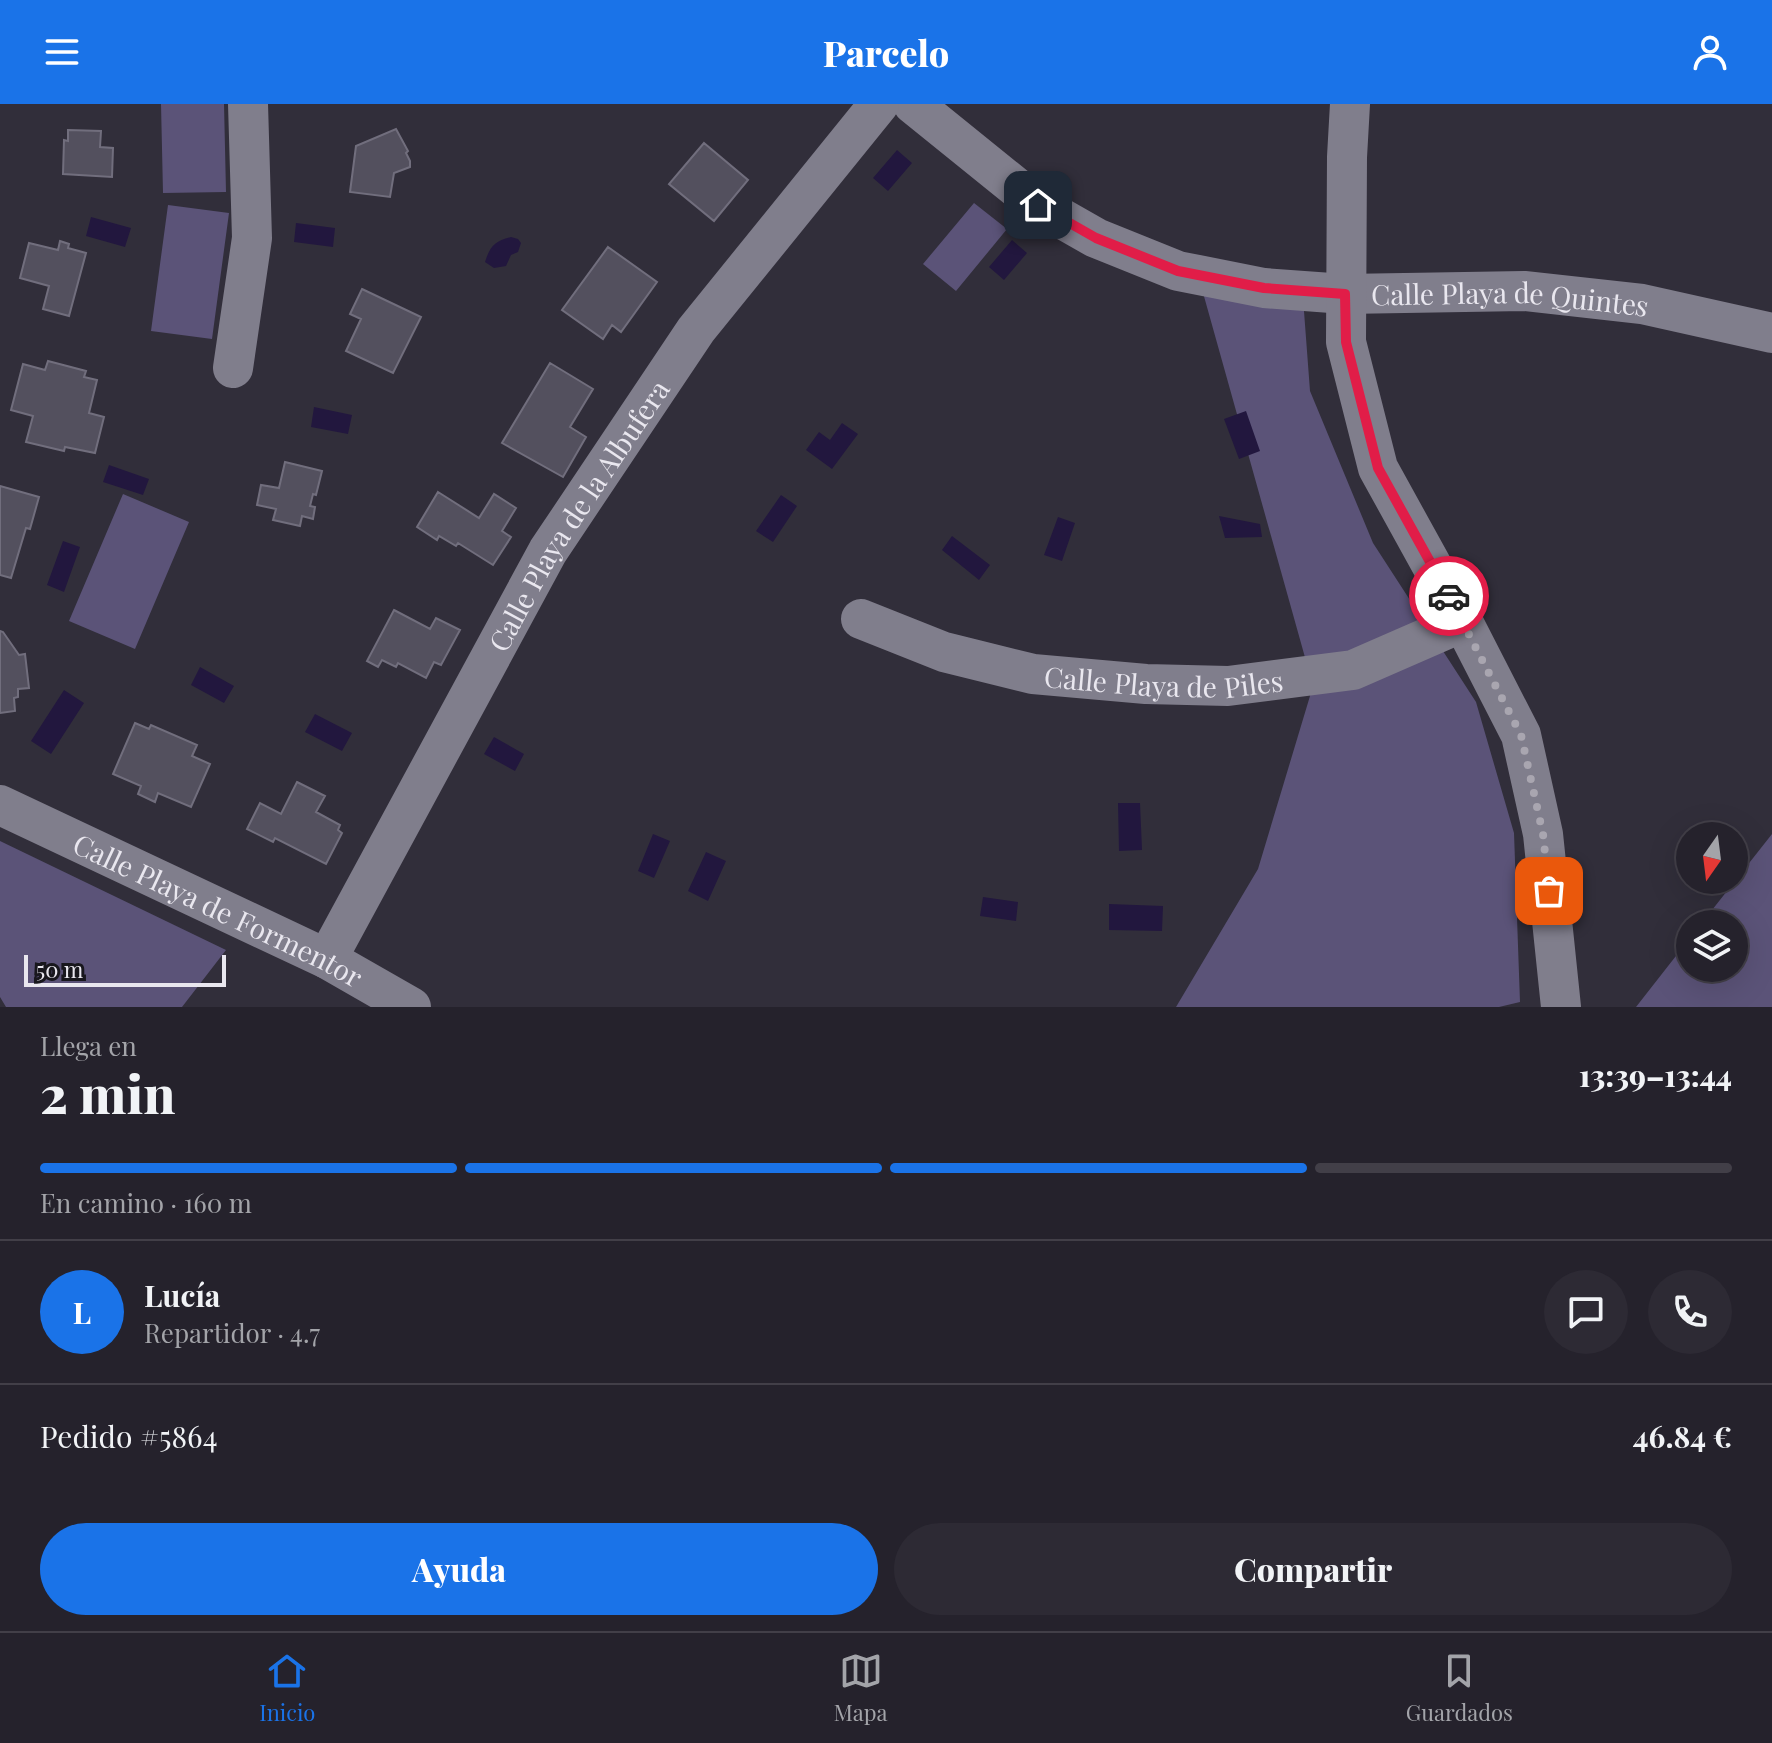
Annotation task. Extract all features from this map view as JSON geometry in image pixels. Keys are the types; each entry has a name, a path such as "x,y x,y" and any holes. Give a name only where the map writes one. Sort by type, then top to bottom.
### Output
{"street":[{"path":"233,368 252,238 248,104"},
{"name":"Calle Playa de la Albufera","path":"327,959 548,551 696,330 879,104"},
{"name":"Calle Playa de Quintes","path":"913,104 1038,205 1096,238 1178,271 1264,288 1345,294 1524,291 1642,304 1772,333"},
{"path":"1350,104 1346,342 1378,468 1521,735 1543,834 1561,1007"},
{"name":"Calle Playa de Piles","path":"861,619 944,652 1033,674 1146,684 1228,686 1353,670 1463,622"},
{"name":"Calle Playa de Formentor","path":"8,817 327,959 411,1007"}],"shaded area":[{"path":"161,104 224,104 226,192 163,193"},
{"path":"897,150 912,163 888,191 873,178"},
{"path":"974,203 1007,229 956,291 923,264"},
{"path":"168,205 229,213 212,339 151,331"},
{"path":"91,217 131,228 125,247 86,236"},
{"path":"296,223 335,228 333,247 294,242"},
{"path":"511,237 521,243 518,252 511,255 506,266 494,268 485,262 494,245"},
{"path":"1012,240 1027,253 1004,280 989,267"},
{"path":"1200,282 1303,298 1310,391 1373,543 1476,702 1514,833 1520,1002 1499,1007 1176,1007 1258,869 1313,686"},
{"path":"314,407 352,415 348,434 311,427"},
{"path":"1246,411 1260,451 1239,459 1224,419"},
{"path":"842,423 858,434 832,469 806,450 819,432 830,440"},
{"path":"109,465 149,479 143,495 103,482"},
{"path":"123,494 189,522 135,649 69,621"},
{"path":"781,495 797,506 773,542 756,531"},
{"path":"1219,516 1260,524 1262,537 1225,538"},
{"path":"1058,517 1075,523 1062,561 1044,555"},
{"path":"952,536 990,565 979,580 942,550"},
{"path":"63,541 80,547 64,592 47,585"},
{"path":"200,667 234,686 224,703 191,685"},
{"path":"64,690 84,703 51,754 31,741"},
{"path":"315,714 352,733 342,751 305,732"},
{"path":"494,737 524,754 515,771 484,754"},
{"path":"1118,803 1140,803 1142,850 1119,851"},
{"path":"653,834 670,841 654,878 638,871"},
{"path":"1772,834 1772,1007 1636,1007 1676,956 1676,982 1748,982 1748,910 1712,910 1725,894 1748,894 1748,864"},
{"path":"0,841 226,950 182,1007 6,1007 0,997"},
{"path":"706,852 726,861 708,901 688,891"},
{"path":"983,897 1018,902 1016,921 980,916"},
{"path":"1109,904 1163,906 1162,931 1109,930"}],"building":[{"path":"396,129 408,151 410,167 394,173 390,197 350,192 356,146"},
{"path":"68,130 101,131 100,147 113,148 112,177 63,174 64,140 68,141"},
{"path":"704,143 748,180 714,221 669,184"},
{"path":"60,241 69,244 68,248 86,253 69,316 43,309 49,286 20,278 29,243 58,250"},
{"path":"608,247 657,282 621,332 612,325 603,339 562,310"},
{"path":"362,289 421,317 393,373 346,351 361,319 350,314"},
{"path":"48,361 86,371 84,377 97,380 89,413 104,417 95,453 65,447 64,451 26,442 33,416 11,410 23,364 45,370"},
{"path":"550,363 593,389 570,427 586,437 563,477 502,443"},
{"path":"285,462 322,471 310,506 315,507 313,519 302,516 300,526 273,520 276,509 257,505 261,485 279,488"},
{"path":"0,486 39,497 11,578 0,575"},
{"path":"438,492 479,518 494,494 516,508 502,531 511,537 493,565 458,543 456,546 439,536 437,540 417,527"},
{"path":"394,610 430,629 436,618 460,630 441,665 434,662 426,678 398,663 396,667 382,660 378,667 367,661"},
{"path":"0,631 19,655 25,654 29,688 18,689 18,697 14,698 15,711 0,713"},
{"path":"135,723 149,729 151,725 197,745 192,756 210,764 191,807 158,793 155,802 138,794 141,786 113,774"},
{"path":"297,782 325,796 316,812 340,825 338,830 342,833 326,864 275,838 273,842 247,829 260,803 281,814"}],"way so far":[{"path":"1449,596 1521,735 1543,834 1549,891"}],"route":[{"path":"1038,205 1096,238 1178,271 1264,288 1345,294 1346,342 1378,468 1449,596"}]}
